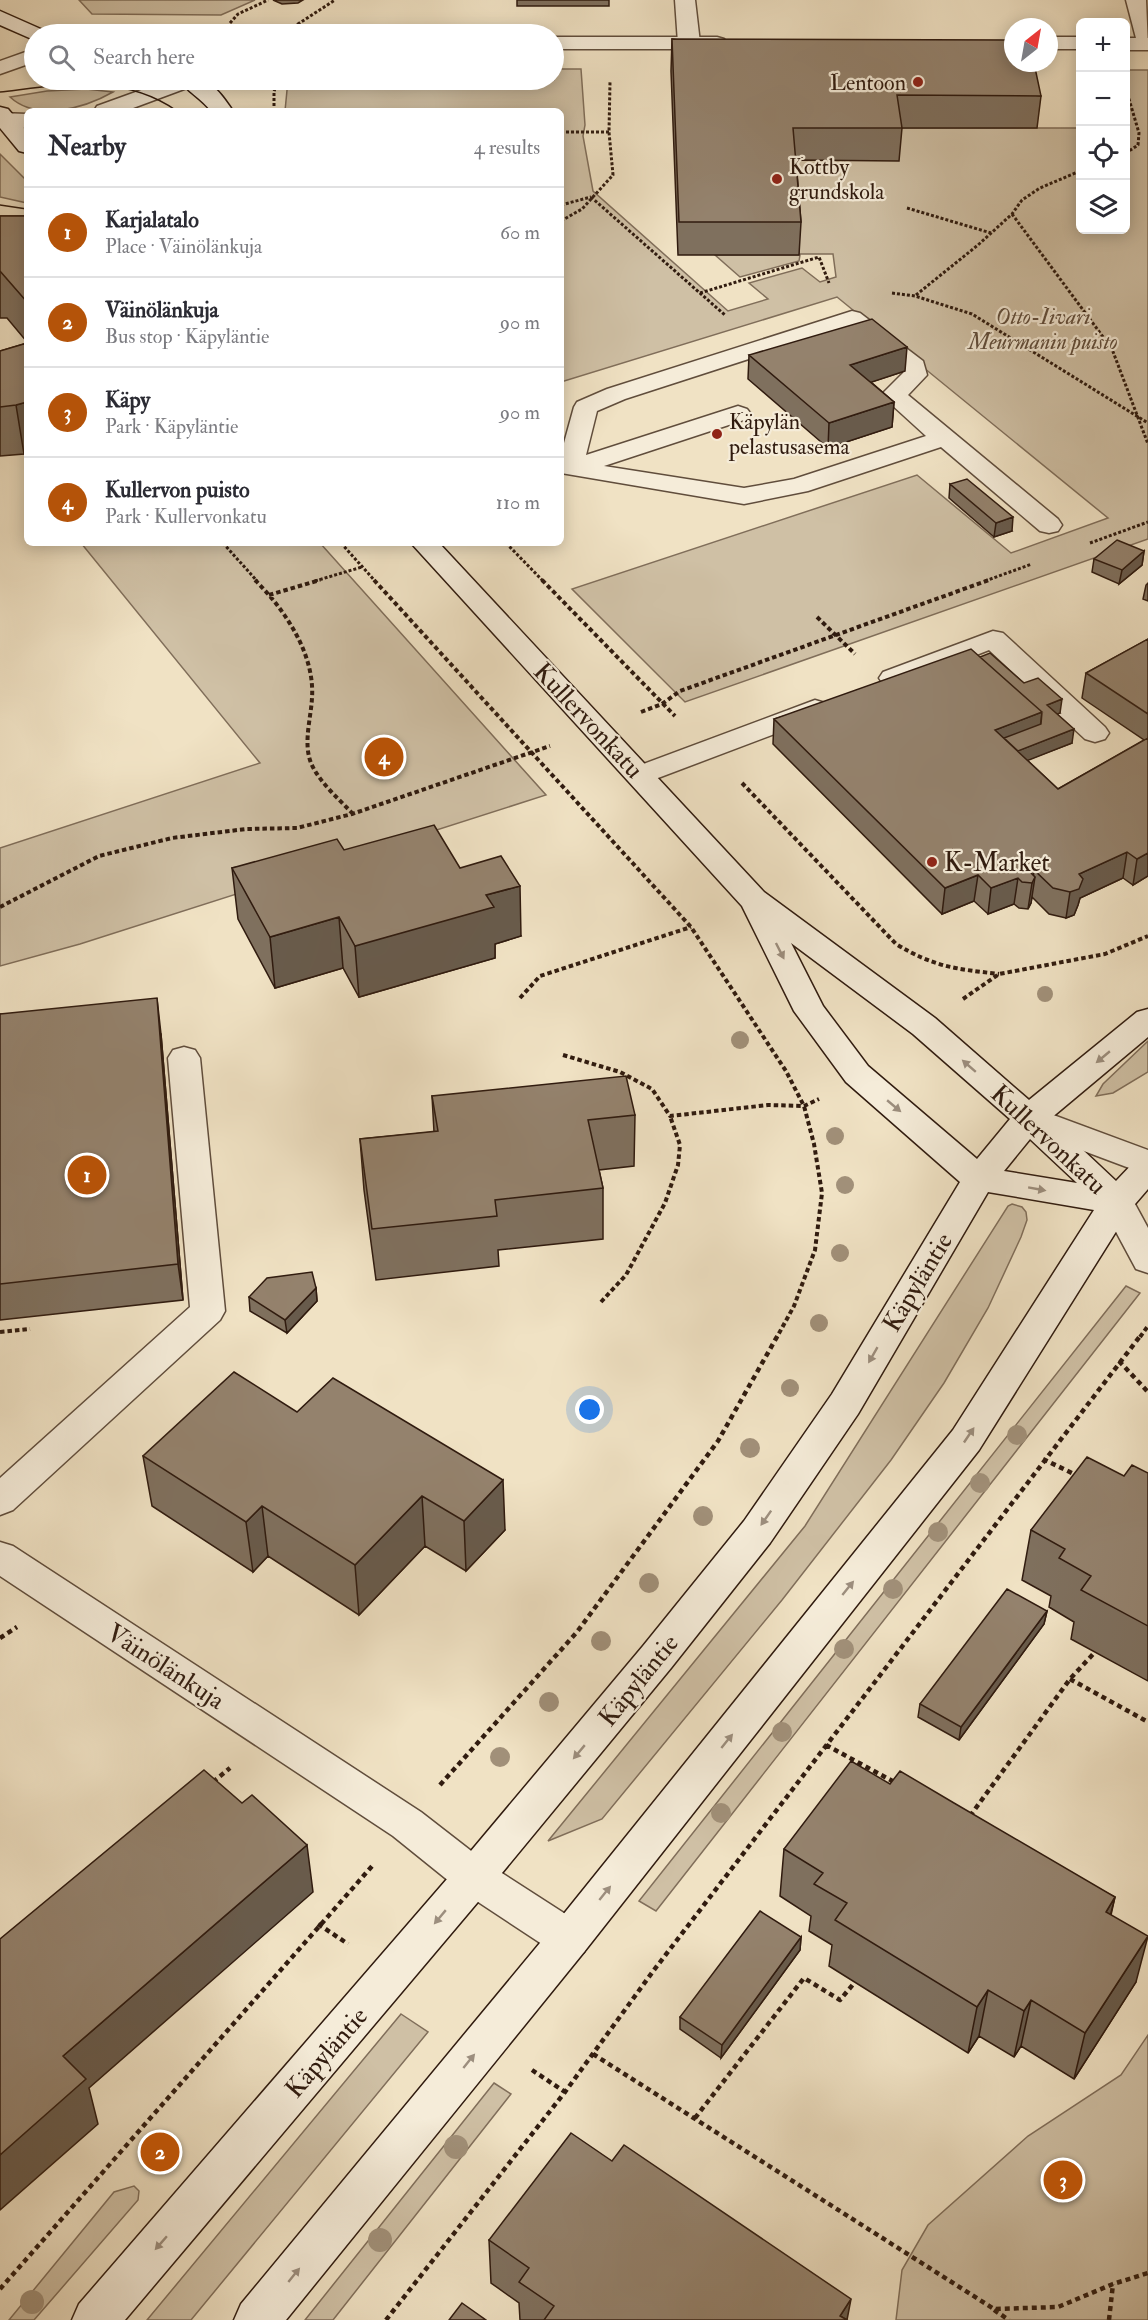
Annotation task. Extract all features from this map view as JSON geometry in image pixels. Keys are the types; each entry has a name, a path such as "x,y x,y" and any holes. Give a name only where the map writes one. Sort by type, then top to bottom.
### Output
{"main road":[{"path":"685,0 689,43"},
{"path":"1130,44 1148,43 1136,0"},
{"path":"0,17 24,28"},
{"path":"564,43 740,43"},
{"path":"1058,43 1076,43"},
{"path":"0,68 24,60"},
{"path":"113,108 162,90"},
{"path":"203,90 220,108"},
{"path":"2,118 24,121"},
{"path":"2,118 24,143"},
{"path":"565,470 586,407 616,394 852,318 914,366 915,375 893,395 1049,525"},
{"path":"565,470 738,414"},
{"path":"565,470 744,496 799,486 944,438"},
{"name":"Kullervonkatu","path":"427,546 753,898 924,1026 1029,1118 1117,1202"},
{"path":"878,684 993,639 1095,732"},
{"path":"640,775 840,699"},
{"name":"Kullervonkatu","path":"753,898 810,1011 857,1074 980,1179 1117,1202"},
{"name":"Käpyläntie","path":"95,2320 474,1877 657,1658 757,1532 845,1404 910,1292 980,1179 1029,1118 1148,1020"},
{"path":"0,1500 208,1311 184,1058"},
{"path":"1029,1118 1148,1163"},
{"path":"257,2320 569,1939 966,1440 1117,1202 1148,1168"},
{"path":"1117,1202 1148,1260"},
{"name":"Väinölänkuja","path":"0,1557 407,1824 474,1877 569,1939"}],"path":[{"path":"230,23 238,15 268,0"},
{"path":"298,24 335,0"},
{"path":"564,220 574,218 613,175 609,132 610,74"},
{"path":"274,90 274,108"},
{"path":"1130,105 1139,133 1138,145 1130,150"},
{"path":"564,132 609,132"},
{"path":"915,296 991,233 1012,214 1022,200 1040,188 1076,173"},
{"path":"564,204 591,197"},
{"path":"591,197 728,318"},
{"path":"908,208 991,233"},
{"path":"1012,214 1112,349 1141,420 1148,444"},
{"path":"700,293 819,257 833,292"},
{"path":"1141,420 1148,423"},
{"path":"1081,546 1148,522"},
{"path":"224,546 234,561 269,595 292,630 309,664 314,700 308,730 310,761 333,793 352,814"},
{"path":"0,2289 577,1632 718,1441 794,1306 815,1250 822,1193 814,1144 804,1106 786,1071 691,927 344,546"},
{"path":"662,704 680,691 1036,562"},
{"path":"269,595 362,567"},
{"path":"817,617 836,635 878,684"},
{"path":"0,907 99,856 172,838 246,829 297,828 352,814 530,753"},
{"path":"520,998 540,976 691,927"},
{"path":"563,1055 620,1072 652,1089 670,1116 680,1145 678,1165 665,1203 626,1275 601,1302"},
{"path":"670,1116 768,1105 804,1106"},
{"path":"386,2320 593,2054 661,1961 1043,1459 1148,1326"},
{"path":"0,1332 30,1329"},
{"path":"1119,1361 1148,1392"},
{"path":"1043,1459 1085,1479"},
{"path":"0,1638 16,1627"},
{"path":"966,1822 1070,1679 1095,1652"},
{"path":"1070,1679 1148,1722"},
{"path":"209,1786 227,1770 277,1739"},
{"path":"826,1745 906,1789"},
{"path":"694,2118 804,1978 840,2000 855,1982"},
{"path":"593,2054 1009,2320"},
{"path":"994,2309 1058,2307 1113,2284 1148,2273"},
{"path":"1109,2320 1113,2284"}],"green space":[{"path":"79,0 255,0 221,15 92,14"},
{"name":"Otto-Iivari Meurmanin puisto","path":"564,69 581,69 585,125 583,136 593,191 728,311 768,299 749,283 802,268 820,282 836,277 833,254 799,254 791,160 894,128 1076,128 1076,234 1130,234 1130,70 1148,70 1148,539 685,702 572,589 917,475 1011,553 1108,518 837,297 564,381 564,108 285,108 287,90 564,90"},
{"path":"47,91 113,92 89,103 70,108 31,108 21,105 10,97"},
{"path":"0,154 24,178 24,202 0,197"},
{"path":"715,255 800,255 799,261 740,277"},
{"path":"83,546 323,546 546,795 80,944 0,966 0,848 260,763"},
{"path":"1148,1041 1148,1072 1113,1093 1096,1096 1103,1084"},
{"path":"1012,1204 1022,1207 1026,1212 1027,1220 988,1308 944,1383 891,1460 782,1600 602,1819 548,1841 805,1526 1008,1206"},
{"path":"1126,1286 1140,1293 656,1911 639,1901"},
{"path":"401,2014 428,2032 191,2320 147,2320"},
{"path":"1148,2035 1148,2320 896,2320 902,2270 928,2225 1028,2136 1121,2075"},
{"path":"494,2083 511,2094 333,2320 305,2320"},
{"path":"134,2186 139,2191 138,2200 34,2320 9,2320 114,2192"}],"building":[{"path":"672,39 1004,40 1004,72 1036,72 1041,96 897,95 902,128 793,128 801,222 679,222"},
{"path":"0,216 24,216 24,299 0,271"},
{"path":"872,319 907,347 850,365 894,402 829,423 749,355"},
{"path":"24,344 24,403 0,407 0,351"},
{"path":"967,479 1013,517 996,523 950,484"},
{"path":"1117,540 1144,551 1122,570 1094,559"},
{"path":"1148,639 1148,714 1086,673"},
{"path":"971,649 1042,712 995,730 1058,789 1148,738 1148,853 1137,859 1127,852 1079,874 1083,879 1079,889 1070,892 1053,888 1034,870 1030,872 1035,877 1032,883 1022,882 1018,878 991,888 978,875 945,888 774,719"},
{"path":"990,653 1024,683 1038,678 1062,699 1047,705 1074,729 1018,751 1004,738 1041,724 1042,712 980,657"},
{"path":"434,825 460,868 501,856 520,886 486,895 494,907 355,946 339,917 270,937 232,868 337,839 344,850"},
{"path":"157,998 178,1264 0,1284 0,1014"},
{"path":"626,1076 635,1115 588,1120 603,1188 495,1200 497,1216 372,1229 360,1139 438,1131 432,1096"},
{"path":"312,1272 316,1288 285,1320 249,1297 267,1278"},
{"path":"234,1372 297,1412 333,1378 503,1480 464,1521 422,1496 355,1565 262,1506 246,1522 143,1456"},
{"path":"1087,1457 1124,1476 1132,1465 1148,1473 1148,1626 1081,1590 1091,1576 1059,1558 1065,1549 1031,1530"},
{"path":"1007,1589 1047,1611 961,1727 920,1704"},
{"path":"851,1761 890,1784 900,1771 1115,1897 1106,1912 1148,1936 1085,2033 1031,2000 1024,2011 988,1990 977,2007 835,1920 847,1903 814,1884 823,1873 784,1849"},
{"path":"204,1770 242,1803 252,1795 307,1845 63,2056 86,2079 0,2155 0,1939"},
{"path":"760,1911 801,1937 722,2045 680,2017"},
{"path":"571,2133 612,2161 624,2145 851,2299 840,2316 847,2320 544,2320 554,2306 519,2282 529,2268 489,2240"},
{"path":"462,2303 486,2320 449,2320"}],"tram line":[{"path":"0,92 24,89"},
{"path":"131,90 156,99 172,108"},
{"path":"0,205 24,209"}],"place":[{"name":"Lentoon","path":"918,82"},
{"name":"Kottby grundskola","path":"777,179"},
{"name":"Käpylän pelastusasema","path":"717,434"},
{"name":"Kullervon puisto","path":"384,757"},
{"name":"K-Market","path":"932,862"},
{"name":"Karjalatalo","path":"87,1175"},
{"name":"Väinölänkuja","path":"160,2152"},
{"name":"Käpy","path":"1063,2180"}]}
